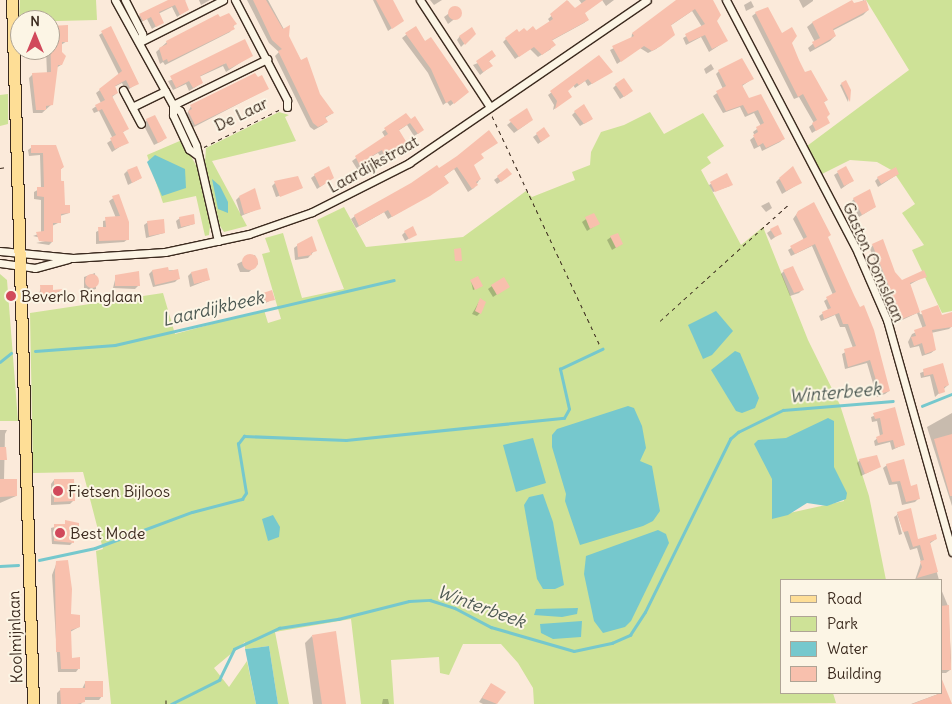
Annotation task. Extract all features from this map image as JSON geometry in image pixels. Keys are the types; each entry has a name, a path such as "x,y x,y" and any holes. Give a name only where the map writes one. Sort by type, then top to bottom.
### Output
{"main road":[{"name":"Koolmijnlaan","path":"12,0 33,704"}],"street":[{"path":"115,0 133,37 140,42 164,91 173,105 180,111 196,145 218,241"},
{"path":"125,0 142,34 140,42"},
{"path":"140,42 223,0"},
{"name":"De Laar","path":"235,0 267,59 287,100 287,106"},
{"path":"420,0 489,107"},
{"name":"Laardijkstraat","path":"0,251 73,258 165,252 218,241 280,224 345,197 408,163 647,0"},
{"name":"Gaston Oomslaan","path":"726,0 858,253 887,320 952,552"},
{"path":"173,105 267,59"},
{"path":"123,90 140,124"},
{"path":"132,107 164,91"},
{"name":"Laardijkstraat","path":"0,263 20,268 35,268 73,258"}],"path":[{"name":"De Laar","path":"205,150 204,147 287,106"},
{"path":"489,107 600,345"},
{"path":"660,321 790,203"}],"green space":[{"path":"20,0 96,0 97,20 60,21 60,10 20,10"},
{"path":"866,0 952,0 952,311 942,313 912,250 924,245 902,213 915,204 893,171 877,162 850,160 822,174 807,146 909,70"},
{"path":"8,94 8,124 0,126 0,95"},
{"path":"279,112 289,115 285,117 296,141 212,161 247,226 224,232 220,226 205,162 206,148"},
{"path":"650,112 664,134 703,113 724,146 707,157 711,163 701,170 741,245 763,227 808,340 840,405 869,496 886,579 780,579 780,694 833,694 836,703 534,704 533,688 518,663 501,644 463,644 449,675 440,673 439,657 391,660 394,704 361,704 351,619 275,632 289,704 278,704 269,646 245,649 245,642 214,668 229,687 247,661 256,704 111,704 96,551 103,549 83,472 33,473 30,313 163,293 175,334 264,310 268,323 281,319 262,254 270,252 265,238 283,233 302,298 344,289 317,220 344,207 366,247 463,237 526,191 532,197 575,180 572,172 590,165 591,152 601,132 624,125","holes":["840,483 844,501 785,514"]},
{"path":"182,140 197,167 210,225 209,235 205,236 196,196 163,203 147,155"},
{"path":"0,274 7,280 18,421 0,421"}],"water":[{"path":"155,155 185,169 186,188 162,196 147,162"},
{"path":"212,179 220,186 228,202 228,213 218,209"},
{"path":"716,311 733,331 712,355 703,359 688,325"},
{"path":"735,351 740,353 759,398 755,408 742,413 736,411 711,370"},
{"path":"628,406 634,408 642,426 646,448 640,461 652,466 660,511 653,521 643,526 580,545 565,501 566,494 552,447 552,435 557,429"},
{"path":"828,418 834,421 834,467 847,493 846,499 827,506 807,503 788,515 772,519 772,479 754,444 758,440 786,438"},
{"path":"533,438 546,483 516,492 503,445"},
{"path":"543,494 553,522 564,585 555,589 543,589 537,579 524,505 529,497"},
{"path":"273,515 280,527 279,537 268,541 262,519"},
{"path":"658,530 666,534 669,543 631,621 625,627 603,633 594,621 584,574 586,556"},
{"path":"578,608 577,614 562,617 534,615 536,609"},
{"path":"582,621 581,637 553,639 541,633 540,624"},
{"path":"269,646 278,704 256,704 245,649"}],"building":[{"path":"168,0 185,0 189,10 180,15 175,5 159,12 164,23 156,27 151,17 143,21 139,14"},
{"path":"253,0 266,0 283,29 290,25 289,36 301,60 307,57 320,94 334,113 325,117 328,122 318,127 313,123 278,51 282,49 272,40"},
{"path":"376,0 393,0 404,21 392,29"},
{"path":"567,0 575,8 586,0 603,0 585,13 589,20 552,40 556,45 542,55 534,47 519,57 505,38 517,29 519,32 524,28 527,31 533,26 536,30 553,19 550,14"},
{"path":"676,0 713,0 721,15 717,21 728,41 712,49 705,35 689,42 685,34 705,24 695,9 671,25 675,35 661,46 652,51 644,46 621,62 612,46 634,36 632,33"},
{"path":"852,0 854,3 866,0 869,10 833,29 836,36 815,48 812,42 820,38 812,22"},
{"path":"455,6 460,8 462,13 460,18 455,20 450,18 448,13 450,8"},
{"path":"768,7 782,33 792,27 797,36 792,43 799,60 805,72 811,70 828,100 824,102 830,114 827,117 830,123 816,131 812,123 817,120 803,94 798,97 755,12"},
{"path":"229,13 237,24 233,26 235,29 168,62 167,59 163,61 159,48 167,44 166,41 218,14 220,17"},
{"path":"60,25 68,25 68,42 62,42 62,52 66,56 62,65 58,65 53,105 46,106 46,110 36,110 32,73 51,72 51,60 60,60"},
{"path":"111,26 139,84 130,88 126,80 115,86 118,93 112,96 129,129 123,132 129,143 115,149 110,138 116,135 102,109 98,111 95,105 105,100 99,89 122,71 101,31"},
{"path":"416,26 425,41 431,37 469,92 454,104 451,100 446,103 431,69 405,33"},
{"path":"472,27 476,34 465,45 459,36"},
{"path":"245,39 253,56 229,69 226,63 200,76 203,83 193,88 189,81 176,88 170,76"},
{"path":"492,50 496,56 489,61 493,66 483,72 476,61"},
{"path":"599,55 613,72 592,84 588,79 579,85 577,83 568,91 572,97 555,109 557,101 550,91"},
{"path":"742,58 754,79 742,85 749,98 761,94 785,139 766,148 763,143 758,146 753,135 758,132 756,127 764,123 758,110 748,114 743,105 726,111 716,91 726,86 718,70"},
{"path":"255,73 258,77 262,75 269,89 195,125 188,111 192,109 190,105"},
{"path":"624,78 633,91 624,97 615,84"},
{"path":"846,80 851,90 850,102 841,83"},
{"path":"584,104 593,119 584,124 574,111"},
{"path":"527,108 533,120 518,130 509,120"},
{"path":"406,113 411,119 415,116 424,130 418,134 410,123 399,130 407,143 384,155 382,150 367,159 371,165 362,170 355,156 388,134 384,128"},
{"path":"155,115 167,138 158,143 146,119"},
{"path":"544,127 550,136 541,142 536,133"},
{"path":"489,130 498,143 481,154 484,158 474,165 481,179 476,182 478,185 472,189 457,167 444,176 449,183 430,196 392,217 388,210 359,226 354,215 411,183 437,165 439,168"},
{"path":"31,145 56,145 64,167 61,169 61,181 64,181 65,205 70,205 70,213 61,214 61,223 53,223 53,242 39,241 36,232 44,231 44,197 37,196 37,187 44,187 43,153 31,153"},
{"path":"137,166 142,178 132,183 127,170"},
{"path":"329,166 334,178 320,187 314,174"},
{"path":"793,166 802,183 786,191 779,178"},
{"path":"846,166 854,181 844,186 837,171"},
{"path":"896,167 899,174 881,184 877,177"},
{"path":"507,168 512,174 501,182 497,176"},
{"path":"727,173 733,185 715,192 710,182"},
{"path":"298,176 303,188 280,197 274,181"},
{"path":"255,188 261,209 244,214 239,196"},
{"path":"870,189 876,207 862,215 853,198"},
{"path":"119,194 129,222 129,240 99,241 98,227 106,227 105,217 120,216 112,196"},
{"path":"814,202 831,235 828,237 854,295 860,307 864,305 874,330 890,391 880,394 870,360 848,367 844,349 856,346 848,324 843,324 839,313 824,319 822,312 831,308 826,297 836,292 815,244 795,254 790,246 807,237 796,215 798,211"},
{"path":"594,213 600,224 590,229 585,217"},
{"path":"194,214 195,224 181,227 179,217"},
{"path":"164,219 165,233 149,236 147,221"},
{"path":"778,225 782,234 775,237 770,229"},
{"path":"413,226 417,235 409,239 404,231"},
{"path":"618,233 623,244 616,248 610,236"},
{"path":"312,236 317,251 311,253 312,255 298,257 297,244"},
{"path":"883,239 895,272 902,280 924,270 927,277 910,283 920,312 902,319 872,244"},
{"path":"461,248 462,261 455,261 454,249"},
{"path":"247,254 253,254 258,259 256,268 247,270 242,265 242,259"},
{"path":"793,266 804,290 794,293 783,270"},
{"path":"168,267 169,271 178,269 180,279 155,285 152,270"},
{"path":"207,268 210,280 194,284 191,272"},
{"path":"139,271 140,286 115,286 115,275"},
{"path":"89,274 95,274 99,281 95,288 89,288 85,284 85,278"},
{"path":"478,276 483,286 475,290 470,280"},
{"path":"504,277 510,287 497,295 491,285"},
{"path":"40,285 53,285 53,290 63,289 50,297 41,295"},
{"path":"272,290 275,300 266,302 263,293"},
{"path":"480,298 486,302 481,314 475,311"},
{"path":"938,305 942,315 952,312 952,327 932,330 936,350 925,354 922,343 914,346 911,337 916,336 914,330 926,326 921,311"},
{"path":"943,363 949,385 944,387 945,392 939,394 933,374 924,376 923,369"},
{"path":"895,407 905,445 895,448 893,440 878,443 876,437 883,434 880,418 875,419 873,413"},
{"path":"952,434 952,496 950,496 934,439"},
{"path":"0,447 6,447 7,460 0,460"},
{"path":"877,455 881,467 865,474 859,459"},
{"path":"904,459 911,486 917,484 920,499 906,502 900,481 892,482 886,464"},
{"path":"0,479 17,479 17,496 0,497"},
{"path":"54,479 74,479 75,501 54,502"},
{"path":"911,508 918,539 936,534 937,539 930,542 938,572 917,578 922,567 920,561 924,560 920,545 913,547 908,531 903,532 897,512"},
{"path":"65,520 79,523 79,536 74,536 74,543 54,541 54,524 65,524"},
{"path":"68,560 72,589 71,614 80,615 80,627 71,630 72,658 80,657 80,669 61,669 60,652 56,652 56,561"},
{"path":"949,605 951,670 942,670 942,606"},
{"path":"336,631 346,704 322,704 312,635"},
{"path":"942,679 952,704 912,704 942,694"},
{"path":"85,681 103,681 103,697 85,697 85,702 61,704 60,688 85,688"},
{"path":"491,683 506,692 497,704 482,698"}],"waterway":[{"name":"Laardijkbeek","path":"35,351 115,345 394,280"},
{"path":"39,560 95,548 192,512 242,499 246,493 238,444 244,436 346,440 564,418 569,409 560,369 602,349"},
{"name":"Laardijkbeek","path":"0,362 11,353"},
{"path":"922,406 952,394"},
{"name":"Winterbeek","path":"171,704 219,680 234,649 279,628 338,619 409,601 430,600 455,608 491,627 574,651 612,643 630,635 645,612 730,439 738,432 783,410 893,401"},
{"path":"0,566 18,565"}],"place":[{"name":"Beverlo Ringlaan","path":"11,296"},
{"name":"Fietsen Bijloos","path":"58,491"},
{"name":"Best Mode","path":"60,533"}]}
